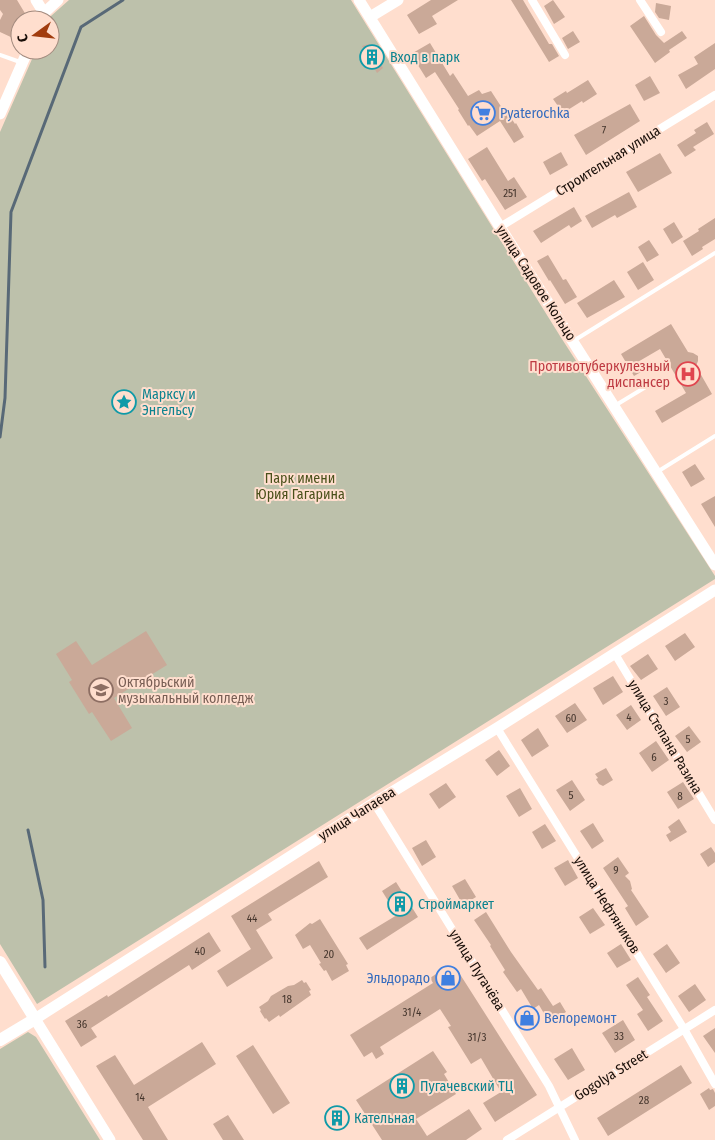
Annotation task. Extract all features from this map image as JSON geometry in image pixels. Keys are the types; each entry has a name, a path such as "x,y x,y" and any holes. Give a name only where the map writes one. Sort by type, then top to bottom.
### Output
{"main road":[{"path":"0,962 35,1019"},
{"name":"улица Чапаева","path":"0,1040 35,1019"}],"street":[{"path":"49,10 58,0"},
{"name":"улица Садовое Кольцо","path":"359,0 500,227 715,565"},
{"path":"370,17 398,0"},
{"path":"532,0 565,55"},
{"path":"640,0 661,32"},
{"path":"0,114 23,60"},
{"name":"Строительная улица","path":"500,227 715,95"},
{"name":"улица Чапаева","path":"35,1019 374,803 497,728 715,590"},
{"name":"улица Степана Разина","path":"615,654 715,820"},
{"name":"улица Нефтяников","path":"497,728 684,1029 715,1084"},
{"name":"улица Пугачёва","path":"374,803 549,1086 575,1140"},
{"name":"Gogolya Street","path":"507,1140 715,1010"},
{"path":"35,1019 110,1140"}],"lane":[{"path":"0,55 22,63"},
{"path":"573,342 715,253"},
{"path":"614,406 649,385"},
{"path":"656,473 715,436"}],"green space":[{"name":"Парк имени Юрия Гагарина","path":"69,0 351,0 560,336 715,576 715,579 37,1004 0,944 0,132 32,60 60,60 60,10 58,10"},
{"path":"28,1032 36,1037 100,1140 0,1140 0,1049"}],"building":[{"path":"0,0 17,0 23,10 10,10 10,37 0,32 0,20 3,14 0,10"},
{"path":"431,0 458,0 432,16 437,24 419,34 407,15"},
{"path":"511,0 523,0 549,44 552,44 559,56 549,62"},
{"path":"553,0 565,17 554,24 544,6"},
{"path":"656,3 671,6 669,20 659,18 655,12"},
{"path":"644,16 656,35 664,43 682,31 687,38 669,50 670,52 655,63 630,26"},
{"path":"573,31 580,42 568,49 562,38"},
{"path":"430,43 450,76 453,73 468,96 479,90 482,94 491,91 502,108 504,107 516,123 524,137 514,143 500,121 477,136 468,126 435,72 426,78 411,54"},
{"path":"715,43 715,69 686,89 678,75 698,64 694,57"},
{"name":"Вход в парк","path":"369,44 383,68 377,73 362,46"},
{"path":"650,76 660,93 644,101 635,85"},
{"path":"588,80 597,94 563,113 553,99"},
{"path":"630,104 640,121 586,155 574,135"},
{"path":"707,122 714,134 693,147 696,150 685,157 677,145 696,133 694,130"},
{"path":"487,147 508,181 514,177 527,197 505,210 485,179 482,181 468,159"},
{"path":"561,152 568,165 550,175 543,162"},
{"path":"660,153 672,173 638,192 626,172"},
{"path":"629,192 637,207 617,218 615,215 592,228 585,216"},
{"path":"574,207 582,221 571,228 569,225 541,243 533,231"},
{"path":"715,218 715,239 692,256 683,241"},
{"path":"674,222 683,237 672,244 663,229"},
{"path":"649,240 659,255 647,262 638,247"},
{"path":"548,255 563,280 566,279 577,297 565,304 537,261"},
{"path":"643,262 654,280 638,290 627,272"},
{"path":"614,280 625,297 587,318 577,303"},
{"name":"Противотуберкулезный диспансер","path":"671,324 688,352 698,356 696,366 712,394 662,423 655,411 686,393 660,349 636,363 641,372 634,376 621,354"},
{"path":"695,464 705,479 691,487 682,472"},
{"path":"715,496 715,527 701,504"},
{"name":"Октябрьский музыкальный колледж","path":"146,631 167,665 114,698 132,728 111,741 92,712 89,714 69,682 72,680 56,654 76,641 92,665"},
{"path":"685,633 695,647 675,661 665,646"},
{"path":"648,654 658,669 641,680 630,666"},
{"path":"613,676 623,692 603,705 593,688"},
{"path":"667,687 680,707 666,716 653,696"},
{"path":"575,703 587,720 567,733 555,716"},
{"path":"631,705 641,720 627,730 616,715"},
{"path":"689,726 701,742 687,752 675,736"},
{"path":"538,728 549,746 532,757 521,740"},
{"path":"656,741 669,760 652,772 639,753"},
{"path":"499,750 510,766 497,776 485,760"},
{"path":"606,768 613,780 603,786 599,784 595,774"},
{"path":"572,780 585,800 570,811 556,790"},
{"path":"683,782 694,799 678,809 667,792"},
{"path":"446,783 456,797 439,809 429,794"},
{"path":"520,788 532,809 519,817 506,796"},
{"path":"679,819 687,832 670,842 666,835 671,832 668,827"},
{"path":"593,823 604,841 592,849 580,831"},
{"path":"545,824 556,841 542,849 532,832"},
{"path":"426,840 436,857 422,866 412,848"},
{"path":"711,847 715,853 715,862 708,867 700,854"},
{"path":"618,857 629,873 625,876 630,881 631,890 649,917 636,926 625,908 628,906 603,868"},
{"path":"568,860 578,878 565,886 554,868"},
{"path":"319,861 328,877 268,914 272,920 256,930 273,958 227,987 217,971 251,949 231,916"},
{"path":"465,879 476,897 463,905 452,886"},
{"path":"396,882 418,917 367,950 359,938 397,915 382,891"},
{"path":"593,908 605,925 590,934 579,917"},
{"path":"486,912 538,990 541,988 553,1006 560,1002 566,1012 549,1022 539,1005 533,1009 521,989 517,992 503,972 505,970 491,945 474,920"},
{"path":"320,919 348,964 346,965 349,971 332,981 326,970 324,971 319,964 321,963 310,945 303,949 295,935 310,923 312,924"},
{"path":"209,932 221,951 192,970 189,965 91,1028 97,1037 81,1047 65,1021 107,995 108,997"},
{"path":"621,944 631,960 617,968 607,953"},
{"path":"667,944 680,963 666,973 653,954"},
{"path":"445,968 448,974 456,968 537,1095 495,1122 483,1103 501,1092 481,1058 471,1064 448,1027 451,1026 440,1009 380,1047 384,1054 376,1059 372,1052 364,1057 350,1035 433,983 430,978"},
{"path":"638,977 650,995 647,997 663,1021 648,1031 637,1014 643,1010 626,985"},
{"path":"302,980 304,983 306,982 311,990 309,991 311,995 280,1017 279,1015 269,1022 265,1019 259,1007 268,1001 271,996"},
{"path":"695,984 706,1000 689,1012 678,996"},
{"path":"623,1020 635,1040 615,1053 602,1033"},
{"path":"715,1028 715,1053 703,1036"},
{"path":"202,1042 216,1064 148,1107 168,1140 143,1140 96,1066 115,1055 134,1085"},
{"path":"253,1045 290,1103 273,1114 236,1056"},
{"path":"572,1048 585,1070 568,1080 554,1059"},
{"path":"433,1051 447,1072 444,1074 456,1094 416,1119 427,1136 469,1109 482,1129 466,1140 382,1140 356,1100"},
{"path":"681,1065 692,1083 608,1136 597,1118"},
{"path":"709,1088 710,1090 713,1089 715,1093 715,1106 709,1110 700,1094"},
{"name":"Кательная","path":"338,1107 348,1122 336,1130 327,1113"},
{"path":"228,1115 244,1140 223,1140 213,1124"}],"waterway":[{"path":"0,437 5,398 11,212 81,27 123,0"},
{"path":"28,830 43,900 45,967"}],"place":[{"name":"Вход в парк","path":"372,57"},
{"name":"Pyaterochka","path":"483,113"},
{"name":"Противотуберкулезный диспансер","path":"688,374"},
{"name":"Марксу и Энгельсу","path":"124,402"},
{"name":"Октябрьский музыкальный колледж","path":"101,690"},
{"name":"Строймаркет","path":"400,904"},
{"name":"Эльдорадо","path":"448,978"},
{"name":"Велоремонт","path":"527,1018"},
{"name":"Пугачевский ТЦ","path":"402,1086"},
{"name":"Кательная","path":"337,1118"}]}
